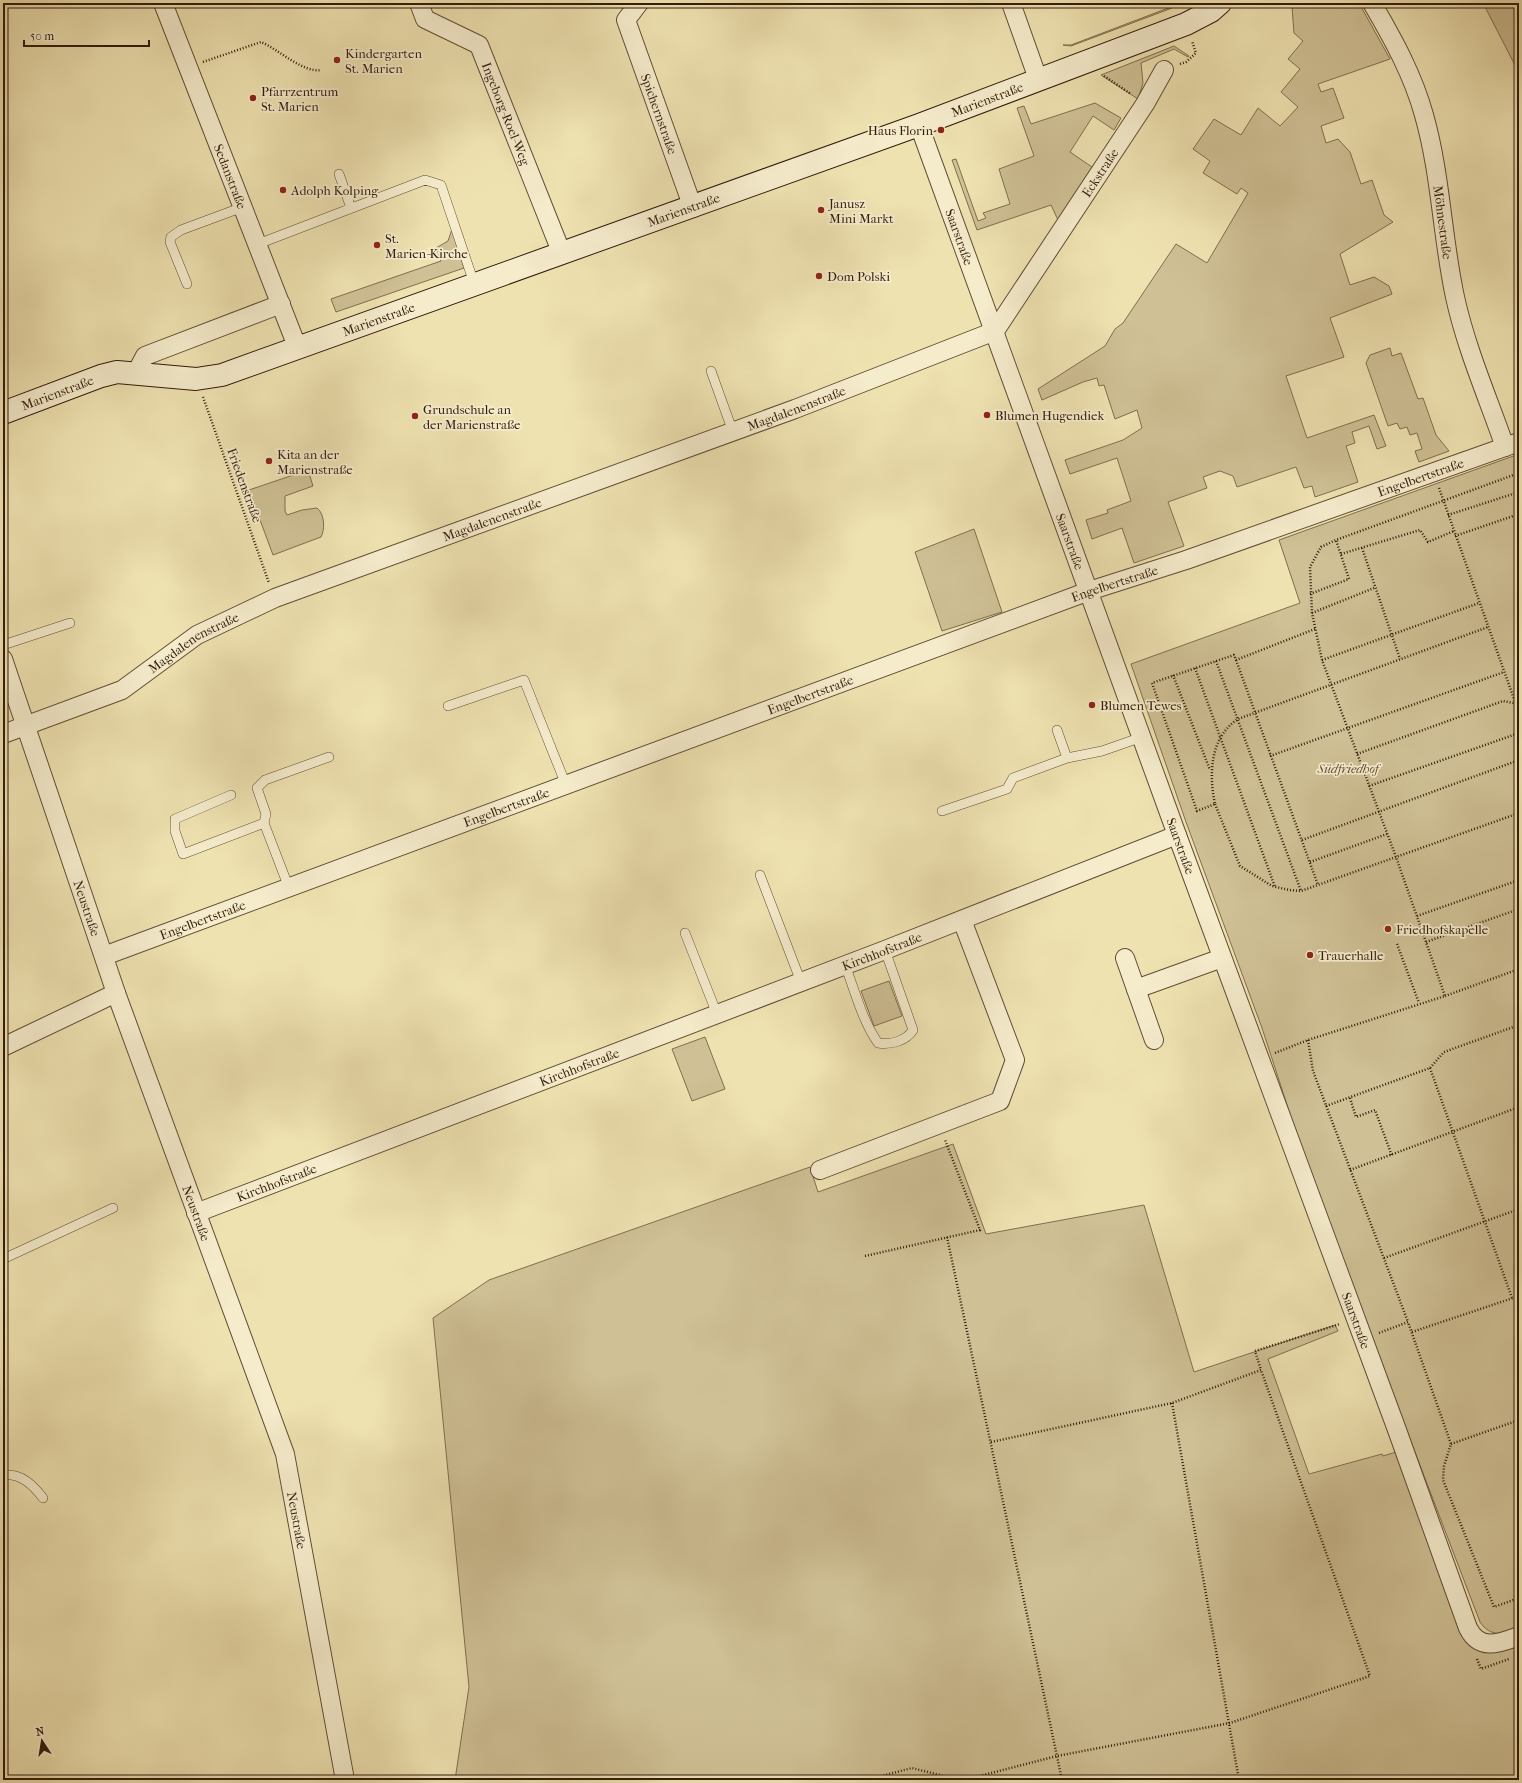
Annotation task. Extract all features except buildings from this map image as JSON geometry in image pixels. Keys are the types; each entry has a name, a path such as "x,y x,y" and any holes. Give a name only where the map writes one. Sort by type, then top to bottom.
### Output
{"street":[{"name":"Sedanstraße","path":"162,3 298,349"},
{"name":"Ingeborg-Roel-Weg","path":"419,3 425,19 479,46 562,254"},
{"path":"1011,3 1038,80"},
{"name":"Marienstraße","path":"3,413 101,376 117,372 196,379 222,375 693,208 919,125 1186,24 1211,11 1220,3"},
{"name":"Möhnestraße","path":"1372,3 1391,35 1411,76 1424,115 1434,157 1449,268 1457,306 1467,340 1512,444"},
{"name":"Spichernstraße","path":"634,7 693,208"},
{"name":"Eckstraße","path":"995,331 1145,104 1164,70"},
{"name":"Saarstraße","path":"919,125 1222,958 1472,1635 1476,1640 1485,1643 1497,1644 1519,1636"},
{"path":"136,373 145,356 281,304"},
{"name":"Magdalenenstraße","path":"3,734 122,690 197,635 275,598 733,432 995,331"},
{"name":"Engelbertstraße","path":"104,956 1089,591 1186,560 1512,444"},
{"name":"Neustraße","path":"3,659 116,992 285,1454 345,1780"},
{"name":"Kirchhofstraße","path":"196,1213 885,950 1177,835"},
{"path":"820,1170 1000,1101 1015,1060 962,920"},
{"path":"1125,958 1154,1040"},
{"path":"1136,989 1222,958"},
{"path":"3,1047 116,992"}],"lane":[{"path":"339,174 351,208"},
{"path":"258,244 425,180 441,185 475,286"},
{"path":"187,284 170,242 170,237 181,230 243,207"},
{"path":"711,371 733,432"},
{"path":"3,645 70,623"},
{"path":"448,706 524,680 566,785"},
{"path":"1057,730 1067,758"},
{"path":"942,811 1007,789 1013,778 1067,758 1102,751 1142,737"},
{"path":"289,888 264,823 266,814 257,788 265,780 329,757"},
{"path":"231,795 175,819 175,831 183,854 264,823"},
{"path":"760,875 801,982"},
{"path":"684,933 717,1014"},
{"path":"845,965 860,1007 872,1034 878,1043 887,1044 899,1041 909,1036 913,1030 885,950"},
{"path":"3,1259 113,1208"},
{"path":"3,1475 21,1478 34,1487 43,1498"}],"path":[{"path":"1511,3 1519,15"},
{"path":"1164,70 1186,62 1196,53 1186,24"},
{"path":"188,67 260,42 270,46 284,56 306,67 316,71 321,70"},
{"path":"1083,63 1145,104"},
{"name":"Friedenstraße","path":"196,379 275,598"},
{"path":"1433,472 1519,713"},
{"path":"1445,996 1396,857 1322,660 1312,613 1310,567 1321,547 1336,540 1519,473"},
{"path":"1448,515 1519,492"},
{"path":"1455,536 1519,514"},
{"path":"1341,554 1420,530 1428,542 1454,531"},
{"path":"1310,594 1349,579 1336,540"},
{"path":"1362,548 1374,588 1400,659"},
{"path":"1312,613 1374,588"},
{"path":"1322,660 1479,603"},
{"path":"1488,627 1238,719 1225,733 1211,766 1215,804 1240,866 1256,878 1275,887 1301,891 1519,813"},
{"path":"1236,660 1315,629"},
{"path":"1215,804 1196,811 1152,683 1234,655 1318,885"},
{"path":"1216,661 1301,891"},
{"path":"1195,668 1275,887"},
{"path":"1270,756 1504,672"},
{"path":"1173,675 1211,773"},
{"path":"1357,754 1503,701 1517,704"},
{"path":"1369,786 1519,733"},
{"path":"1302,840 1519,760"},
{"path":"1310,862 1387,834"},
{"path":"1417,916 1519,880"},
{"path":"1426,942 1519,909"},
{"path":"1397,944 1419,1003"},
{"path":"1259,1059 1308,1040 1419,1003 1445,996 1519,969"},
{"path":"1326,1106 1430,1068 1444,1052 1519,1025"},
{"path":"1308,1040 1313,1071 1412,1332 1451,1444 1444,1466 1443,1480 1494,1607 1519,1598"},
{"path":"1430,1068 1512,1298"},
{"path":"1350,1098 1356,1117 1376,1110 1392,1156"},
{"path":"1350,1170 1392,1156 1519,1107"},
{"path":"865,1256 980,1230 939,1124"},
{"path":"1384,1258 1519,1209"},
{"path":"947,1238 1062,1780"},
{"path":"1412,1332 1519,1296"},
{"path":"866,1780 912,1768 958,1780 968,1779 1057,1756 1230,1723 1370,1676 1261,1370 1256,1351 1355,1318"},
{"path":"1363,1339 1408,1322"},
{"path":"990,1442 1172,1403 1261,1370"},
{"path":"1172,1403 1239,1780"},
{"path":"1451,1444 1519,1420"}],"green space":[{"path":"1286,3 1359,3 1390,59 1318,84 1321,92 1333,88 1344,118 1321,126 1326,143 1338,139 1350,152 1361,184 1372,180 1384,215 1393,222 1340,254 1350,285 1374,277 1389,286 1392,294 1330,318 1344,357 1286,376 1307,438 1374,415 1386,446 1377,449 1369,426 1352,432 1355,443 1346,446 1358,482 1315,497 1312,486 1304,488 1296,467 1237,487 1233,476 1220,471 1203,477 1207,488 1168,502 1184,546 1134,563 1122,528 1092,539 1086,520 1108,513 1107,510 1131,501 1117,458 1070,474 1065,460 1123,440 1142,428 1137,410 1115,419 1104,385 1099,386 1097,378 1083,382 1042,400 1038,389 1105,346 1115,329 1123,323 1176,244 1207,263 1248,193 1241,188 1237,194 1203,173 1210,161 1193,149 1214,119 1241,135 1258,108 1280,126 1298,107 1281,92 1300,69 1288,59 1303,41 1294,33 1292,7"},
{"path":"1483,3 1519,3 1519,73"},
{"path":"1171,7 1172,8 1071,46 1063,45 1071,45"},
{"path":"1174,46 1189,56 1188,57 1174,49 1141,63 1143,83 1138,99 1101,75"},
{"path":"1095,103 1121,118 1114,130 1093,116 1070,152 1092,167 1058,220 1051,205 977,230 952,160 956,159 978,221 986,218 983,213 1010,204 999,169 1034,156 1017,108 1024,106 1031,124"},
{"path":"452,229 464,268 336,312 331,299 441,261 436,248 448,241"},
{"path":"1390,348 1392,356 1401,353 1418,399 1423,398 1436,435 1449,451 1419,462 1415,451 1422,449 1417,433 1410,435 1407,427 1400,429 1397,423 1388,426 1366,363 1370,355"},
{"name":"Südfriedhof","path":"1519,454 1519,1628 1503,1633 1493,1633 1488,1631 1480,1622 1377,1353 1291,1117 1262,1028 1186,822 1131,664 1300,603 1279,540"},
{"path":"308,470 313,486 285,496 285,511 287,515 302,510 317,508 322,514 323,518 324,526 321,537 273,555 249,490"},
{"path":"974,529 1002,612 942,631 915,552"},
{"path":"889,981 902,1016 874,1026 861,991"},
{"path":"705,1037 725,1089 692,1101 672,1049"},
{"path":"953,1144 986,1234 1144,1205 1194,1372 1335,1325 1338,1331 1268,1359 1309,1474 1382,1454 1383,1456 1396,1452 1469,1645 1483,1652 1519,1642 1519,1780 455,1780 469,1687 433,1318 489,1280 810,1167 818,1192"}],"place":[{"name":"Kindergarten St. Marien","path":"337,60"},
{"name":"Pfarrzentrum St. Marien","path":"253,98"},
{"name":"Haus Florin","path":"941,130"},
{"name":"Adolph Kolping","path":"283,190"},
{"name":"Janusz Mini Markt","path":"821,210"},
{"name":"St. Marien-Kirche","path":"377,245"},
{"name":"Dom Polski","path":"819,276"},
{"name":"Blumen Hugendiek","path":"987,415"},
{"name":"Grundschule an der Marienstraße","path":"415,416"},
{"name":"Kita an der Marienstraße","path":"269,461"},
{"name":"Blumen Tewes","path":"1092,705"},
{"name":"Friedhofskapelle","path":"1388,929"},
{"name":"Trauerhalle","path":"1310,955"}]}
